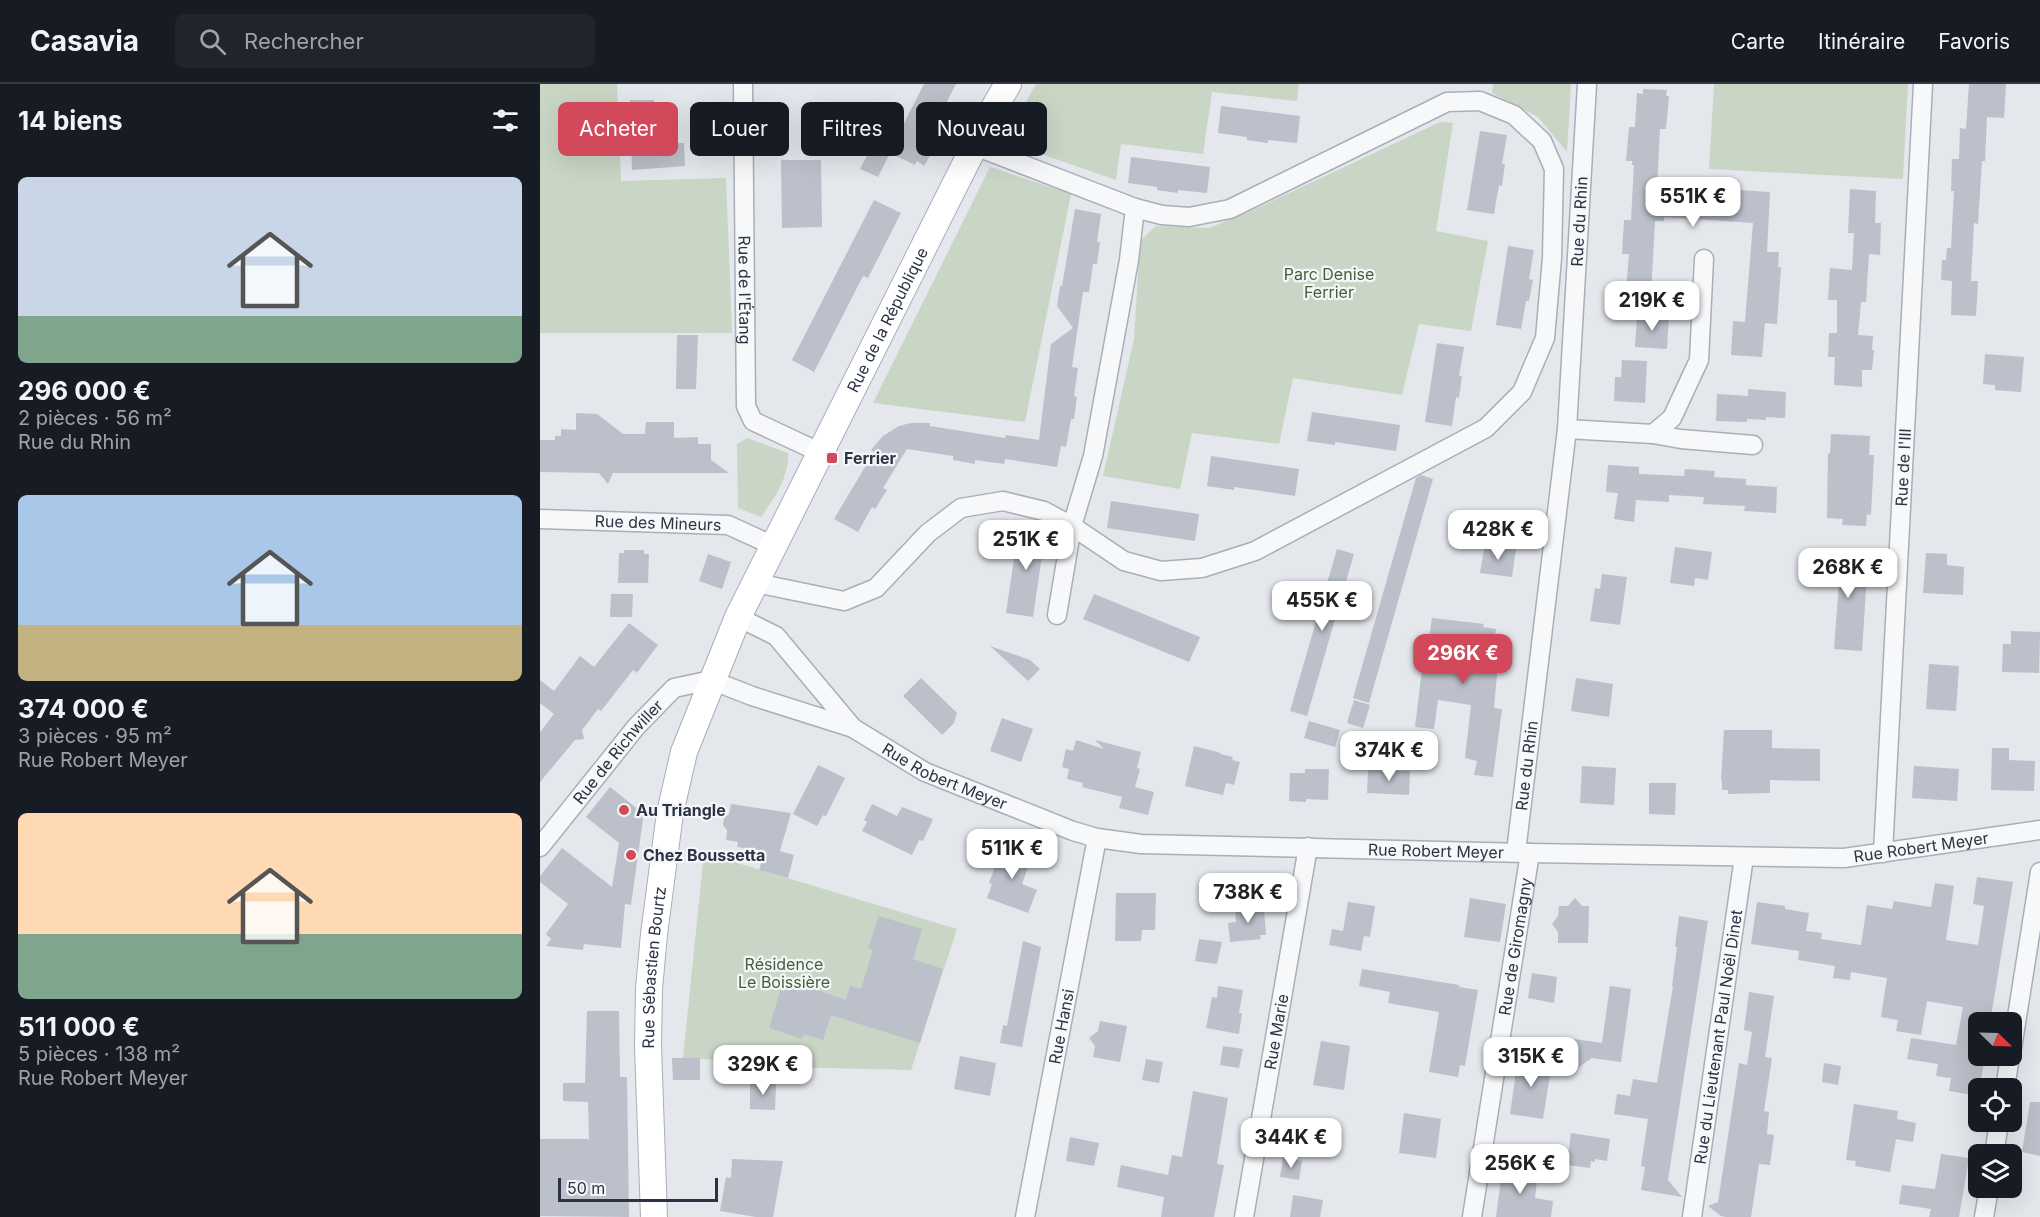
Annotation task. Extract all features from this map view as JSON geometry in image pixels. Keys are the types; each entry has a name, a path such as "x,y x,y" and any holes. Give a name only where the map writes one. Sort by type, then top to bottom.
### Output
{"main road":[{"name":"Rue de la République","path":"998,102 1008,84"},
{"name":"Rue de la République","path":"772,551 819,452 970,156"},
{"name":"Rue Sébastien Bourtz","path":"654,1217 648,1046 649,988 672,802 684,752 711,680 738,617 772,551"}],"street":[{"name":"Rue de l'Étang","path":"743,84 746,406 753,421 819,452"},
{"name":"Rue du Rhin","path":"1523,853 1567,429 1587,84"},
{"name":"Rue de l'Ill","path":"1883,853 1923,84"},
{"path":"756,583 844,602 876,588 928,533 961,508 1003,501 1044,511 1072,526 1124,561 1161,571 1202,568 1255,551 1486,428 1522,392 1545,338 1552,258 1554,169 1542,141 1514,115 1480,101 1447,102 1230,209 1189,217 1162,215 1135,208 1001,156"},
{"path":"1057,615 1072,526 1093,456 1129,260 1135,208"},
{"path":"1653,434 1672,418 1699,360 1704,259"},
{"path":"1567,429 1653,434 1681,439 1754,445"},
{"name":"Rue des Mineurs","path":"540,519 728,525 772,551"},
{"name":"Rue Robert Meyer","path":"738,617 776,636 853,728"},
{"name":"Rue Robert Meyer","path":"711,680 752,696 853,728 925,772 1073,831 1097,838 1142,844 1744,858 1844,858 2040,831"},
{"name":"Rue de Richwiller","path":"540,847 636,727 674,688 711,680"},
{"name":"Rue Hansi","path":"1025,1217 1097,838"},
{"name":"Rue Marie","path":"1244,1217 1308,847"},
{"name":"Rue de Giromagny","path":"1472,1217 1523,853"},
{"name":"Rue du Lieutenant Paul Noël Dinet","path":"1692,1217 1744,858"},
{"path":"2018,1012 2040,872"},
{"path":"1984,1217 1987,1198"}],"green space":[{"path":"540,84 617,84 618,102 558,102 558,156 620,156 621,181 726,178 732,333 540,333"},
{"path":"1036,84 1299,84 1297,101 1212,92 1203,154 1121,144 1116,180 1047,156 1047,102 1026,102"},
{"path":"1493,84 1571,84 1567,152 1538,117 1492,93"},
{"path":"1714,84 1908,84 1903,179 1709,169"},
{"name":"Parc Denise Ferrier","path":"1440,122 1453,123 1436,231 1488,241 1471,331 1419,324 1402,395 1293,378 1279,444 1192,433 1180,489 1103,476 1134,339 1140,241 1156,226 1209,228 1251,211"},
{"path":"990,167 1071,194 1025,422 873,403"},
{"path":"747,438 788,453 784,478 761,517 738,508 737,444"},
{"name":"Résidence Le Boissière","path":"704,853 957,929 911,1070 787,1067 747,1061 683,1058"}],"building":[{"path":"924,84 956,84 947,102 916,102 916,156 930,156 924,166 917,161 915,165 896,156 904,156 904,123"},
{"path":"1969,84 2006,84 2004,118 1987,117 1978,224 1974,223 1971,281 1978,281 1976,316 1951,315 1952,281 1941,280 1942,260 1946,260 1947,248 1951,248 1954,191 1951,191 1952,159 1959,159 1960,128 1966,129"},
{"path":"1643,89 1667,90 1666,96 1669,96 1666,129 1660,129 1657,188 1664,188 1663,193 1705,195 1706,188 1770,192 1767,252 1779,252 1778,267 1781,267 1777,324 1765,323 1762,357 1731,355 1733,321 1745,322 1753,223 1664,217 1664,221 1655,221 1650,314 1618,313 1620,288 1626,289 1629,254 1622,254 1624,220 1631,220 1634,165 1632,161 1626,161 1629,127 1635,127 1637,93 1643,94"},
{"path":"630,100 654,100 654,102 630,102"},
{"path":"1221,106 1300,116 1297,143 1268,140 1268,143 1218,133"},
{"path":"1480,131 1507,135 1502,164 1505,164 1502,186 1499,185 1494,214 1467,210"},
{"path":"678,143 684,143 685,166 632,170 632,156 678,156"},
{"path":"867,156 888,156 878,177 860,169"},
{"path":"1131,157 1210,167 1207,193 1178,190 1178,193 1128,183"},
{"path":"781,160 821,160 822,227 782,228"},
{"path":"1850,189 1876,191 1875,223 1881,223 1880,255 1869,254 1866,302 1861,302 1858,335 1873,336 1872,350 1874,350 1872,370 1862,370 1862,387 1834,385 1835,357 1828,357 1829,333 1837,333 1837,300 1828,300 1830,268 1852,270 1854,233 1848,233"},
{"path":"874,200 901,213 868,278 863,276 814,372 792,360"},
{"path":"1075,209 1101,214 1097,242 1100,242 1097,264 1093,264 1089,292 1083,292 1072,367 1078,368 1074,419 1071,419 1066,447 1061,446 1057,467 1005,459 1004,464 975,460 975,464 953,460 953,456 907,449 883,488 887,490 875,509 872,507 858,532 834,519 874,452 871,450 883,436 899,426 911,423 930,423 930,426 1005,438 1006,435 1039,440 1051,344 1073,328 1057,306"},
{"path":"1508,246 1534,250 1529,279 1533,280 1529,301 1526,301 1521,329 1496,325"},
{"path":"1637,315 1669,315 1667,349 1635,347"},
{"path":"677,335 698,335 696,389 676,389"},
{"path":"1437,343 1464,347 1459,376 1462,376 1459,398 1456,397 1452,426 1425,422"},
{"path":"1985,354 2024,357 2021,392 1995,390 1995,385 1983,384"},
{"path":"1622,360 1647,361 1645,403 1614,401 1615,377 1621,377"},
{"path":"1748,389 1786,392 1785,418 1747,419 1747,422 1716,421 1717,394 1748,396"},
{"path":"1312,412 1400,425 1396,451 1335,442 1335,445 1307,441"},
{"path":"576,413 597,414 623,434 645,434 646,422 674,422 674,438 698,437 698,444 711,444 711,460 729,473 613,473 608,484 599,473 540,472 540,440 555,440 555,436 561,436 561,429 576,430"},
{"path":"1831,434 1870,436 1869,455 1874,455 1871,515 1867,514 1866,526 1842,525 1843,519 1827,518 1828,453 1830,454"},
{"path":"1211,456 1299,469 1295,496 1234,487 1234,490 1207,486"},
{"path":"1608,465 1639,467 1639,474 1684,476 1685,469 1715,471 1714,477 1746,479 1746,485 1777,487 1776,513 1744,511 1745,506 1703,504 1704,497 1669,495 1669,502 1636,500 1634,522 1614,519 1618,493 1606,492"},
{"path":"1421,475 1433,479 1369,703 1353,698 1416,478"},
{"path":"1111,501 1199,514 1195,541 1107,528"},
{"path":"1019,525 1046,528 1033,617 1006,613"},
{"path":"1485,544 1516,548 1512,577 1480,573"},
{"path":"1675,547 1712,552 1708,580 1695,578 1694,586 1670,583"},
{"path":"1337,549 1354,554 1307,716 1290,711"},
{"path":"624,550 644,550 644,554 649,554 648,583 618,583 619,553 624,553"},
{"path":"1818,552 1839,554 1838,558 1868,560 1862,651 1834,649 1839,584 1836,584 1837,572 1817,571"},
{"path":"1926,553 1947,554 1947,565 1964,567 1963,595 1923,593"},
{"path":"708,554 731,562 722,589 699,581"},
{"path":"1602,574 1627,577 1620,625 1590,621 1595,588 1600,589"},
{"path":"611,594 633,594 632,617 610,617"},
{"path":"1094,594 1200,637 1189,662 1083,619"},
{"path":"1432,618 1484,624 1483,627 1496,629 1492,662 1498,663 1494,708 1502,709 1493,777 1474,775 1477,761 1465,758 1471,705 1438,700 1434,729 1415,727 1424,653 1427,653"},
{"path":"629,623 658,645 637,673 633,670 601,711 598,709 582,730 584,739 575,740 540,782 540,732 554,714 540,703 540,680 554,691 580,656 594,667"},
{"path":"2011,631 2040,632 2039,673 2002,672 2003,644 2011,644"},
{"path":"990,646 1030,660 1040,669 1028,681"},
{"path":"1929,664 1959,666 1956,711 1926,709"},
{"path":"921,678 957,713 954,723 942,735 903,696"},
{"path":"1576,678 1613,684 1609,717 1571,711"},
{"path":"1354,700 1370,705 1363,728 1347,723"},
{"path":"1002,718 1033,729 1021,762 990,751"},
{"path":"1309,721 1340,730 1335,747 1304,738"},
{"path":"1724,730 1772,730 1772,748 1820,749 1820,781 1770,780 1770,793 1728,794 1728,790 1722,790 1721,780"},
{"path":"1076,740 1104,749 1095,740 1141,752 1137,768 1140,769 1135,787 1154,792 1148,815 1119,808 1122,797 1082,787 1083,783 1067,779 1069,769 1062,767 1066,749 1073,751"},
{"path":"1194,746 1233,757 1232,760 1240,762 1234,785 1226,783 1223,795 1185,786"},
{"path":"1992,748 2009,748 2009,760 2035,761 2034,791 1991,790"},
{"path":"818,765 845,778 826,816 823,815 817,826 793,814"},
{"path":"1582,766 1616,768 1614,805 1580,803"},
{"path":"1914,766 1959,769 1957,801 1912,798"},
{"path":"1305,769 1329,769 1328,800 1289,801 1290,773 1305,773"},
{"path":"1368,770 1410,771 1409,795 1367,793"},
{"path":"1649,783 1676,783 1675,815 1649,814"},
{"path":"610,787 639,810 643,819 631,905 625,904 621,948 584,944 583,950 546,946 551,939 546,934 568,904 540,882 540,876 562,848 612,887 619,843 586,817"},
{"path":"731,804 791,813 780,851 794,855 788,878 759,870 765,851 737,847 738,842 726,840 727,830 723,825"},
{"path":"872,804 897,816 902,807 933,819 923,841 919,840 912,855 862,831 867,822 864,820"},
{"path":"1003,845 1032,856 1022,884 1037,890 1028,913 987,898 992,884 989,883"},
{"path":"1977,877 2013,882 1992,1012 1968,1012 1968,1066 1983,1066 1981,1078 1968,1078 1968,1094 1949,1091 1951,1078 1936,1076 1938,1064 1907,1059 1911,1038 1956,1045 1963,1007 1927,1001 1921,1035 1896,1031 1898,1020 1881,1017 1887,978 1851,972 1850,980 1833,978 1835,966 1798,960 1799,951 1751,944 1757,902 1785,906 1785,909 1809,913 1806,931 1822,933 1821,939 1861,945 1867,905 1892,909 1894,901 1931,907 1935,883 1954,886 1946,940 1978,945 1984,906 1973,904"},
{"path":"1116,893 1156,893 1155,930 1142,930 1141,941 1115,941"},
{"path":"1470,898 1506,904 1500,942 1464,937"},
{"path":"1575,898 1582,906 1589,906 1588,943 1558,943 1558,932 1552,924 1558,916 1559,906 1568,906"},
{"path":"1255,902 1264,909 1266,935 1260,935 1261,939 1230,942 1228,923 1236,922 1235,910 1249,909"},
{"path":"1348,902 1375,906 1370,937 1364,936 1361,951 1329,945 1332,929 1343,931"},
{"path":"879,916 922,929 913,959 943,969 920,1043 831,1015 823,1040 804,1034 802,1039 769,1028 782,985 801,991 803,985 846,1000 850,986 861,989 873,950 868,948"},
{"path":"1679,916 1708,921 1668,1180 1682,1197 1641,1190 1645,1167 1641,1166 1648,1119 1614,1114 1617,1094 1630,1096 1633,1079 1657,1083 1673,986"},
{"path":"1199,939 1222,942 1217,964 1195,961"},
{"path":"1023,941 1041,947 1022,1047 1000,1043 1003,1025 1007,1026"},
{"path":"1362,969 1478,990 1465,1066 1460,1065 1458,1077 1429,1072 1439,1012 1388,1003 1390,992 1359,986"},
{"path":"1532,973 1557,977 1554,1003 1528,998"},
{"path":"1218,986 1243,990 1239,1013 1242,1013 1239,1034 1206,1028 1212,997 1217,998"},
{"path":"1610,986 1631,989 1621,1062 1592,1058 1569,1074 1574,1039 1602,1043"},
{"path":"1749,992 1774,996 1765,1057 1772,1058 1764,1111 1769,1112 1767,1134 1774,1135 1770,1165 1759,1164 1751,1217 1726,1217 1708,1206 1718,1202 1739,1063 1747,1065 1752,1032 1744,1030"},
{"path":"587,1011 619,1011 620,1077 627,1077 629,1217 540,1216 540,1139 589,1139 588,1102 563,1101 563,1083 585,1083"},
{"path":"1100,1021 1127,1026 1120,1062 1093,1057 1095,1046 1089,1038 1098,1031"},
{"path":"1321,1041 1350,1046 1344,1090 1313,1085"},
{"path":"1223,1046 1243,1049 1239,1068 1220,1065"},
{"path":"960,1056 996,1063 990,1096 954,1089"},
{"path":"672,1058 700,1058 700,1080 673,1080"},
{"path":"1518,1058 1552,1062 1543,1119 1510,1114"},
{"path":"1146,1059 1163,1062 1159,1083 1142,1080"},
{"path":"1824,1063 1841,1066 1838,1085 1822,1082"},
{"path":"750,1083 776,1084 775,1110 750,1109"},
{"path":"1193,1091 1228,1098 1217,1164 1224,1165 1214,1217 1161,1217 1164,1197 1117,1187 1121,1165 1168,1175 1172,1155 1182,1157"},
{"path":"2030,1102 2040,1102 2040,1156 2022,1152"},
{"path":"1854,1104 1898,1111 1897,1119 1916,1123 1913,1142 1896,1139 1890,1172 1855,1166 1856,1161 1846,1160"},
{"path":"1404,1113 1441,1119 1436,1158 1399,1153"},
{"path":"1571,1133 1610,1139 1607,1161 1595,1159 1595,1162 1591,1161 1590,1168 1567,1165"},
{"path":"1070,1137 1099,1143 1094,1166 1066,1161"},
{"path":"1941,1154 1968,1158 1959,1217 1929,1217 1931,1209 1899,1204 1902,1185 1935,1189"},
{"path":"1283,1158 1302,1161 1299,1180 1280,1177"},
{"path":"732,1159 783,1161 773,1217 756,1217 720,1211 726,1177 731,1178"},
{"path":"1503,1163 1531,1166 1529,1178 1537,1180 1535,1198 1553,1201 1551,1217 1496,1217"},
{"path":"1293,1195 1323,1200 1320,1217 1290,1217"}],"place":[{"name":"Ferrier","path":"832,458"},
{"name":"Au Triangle","path":"624,810"},
{"name":"Chez Boussetta","path":"631,855"}]}
